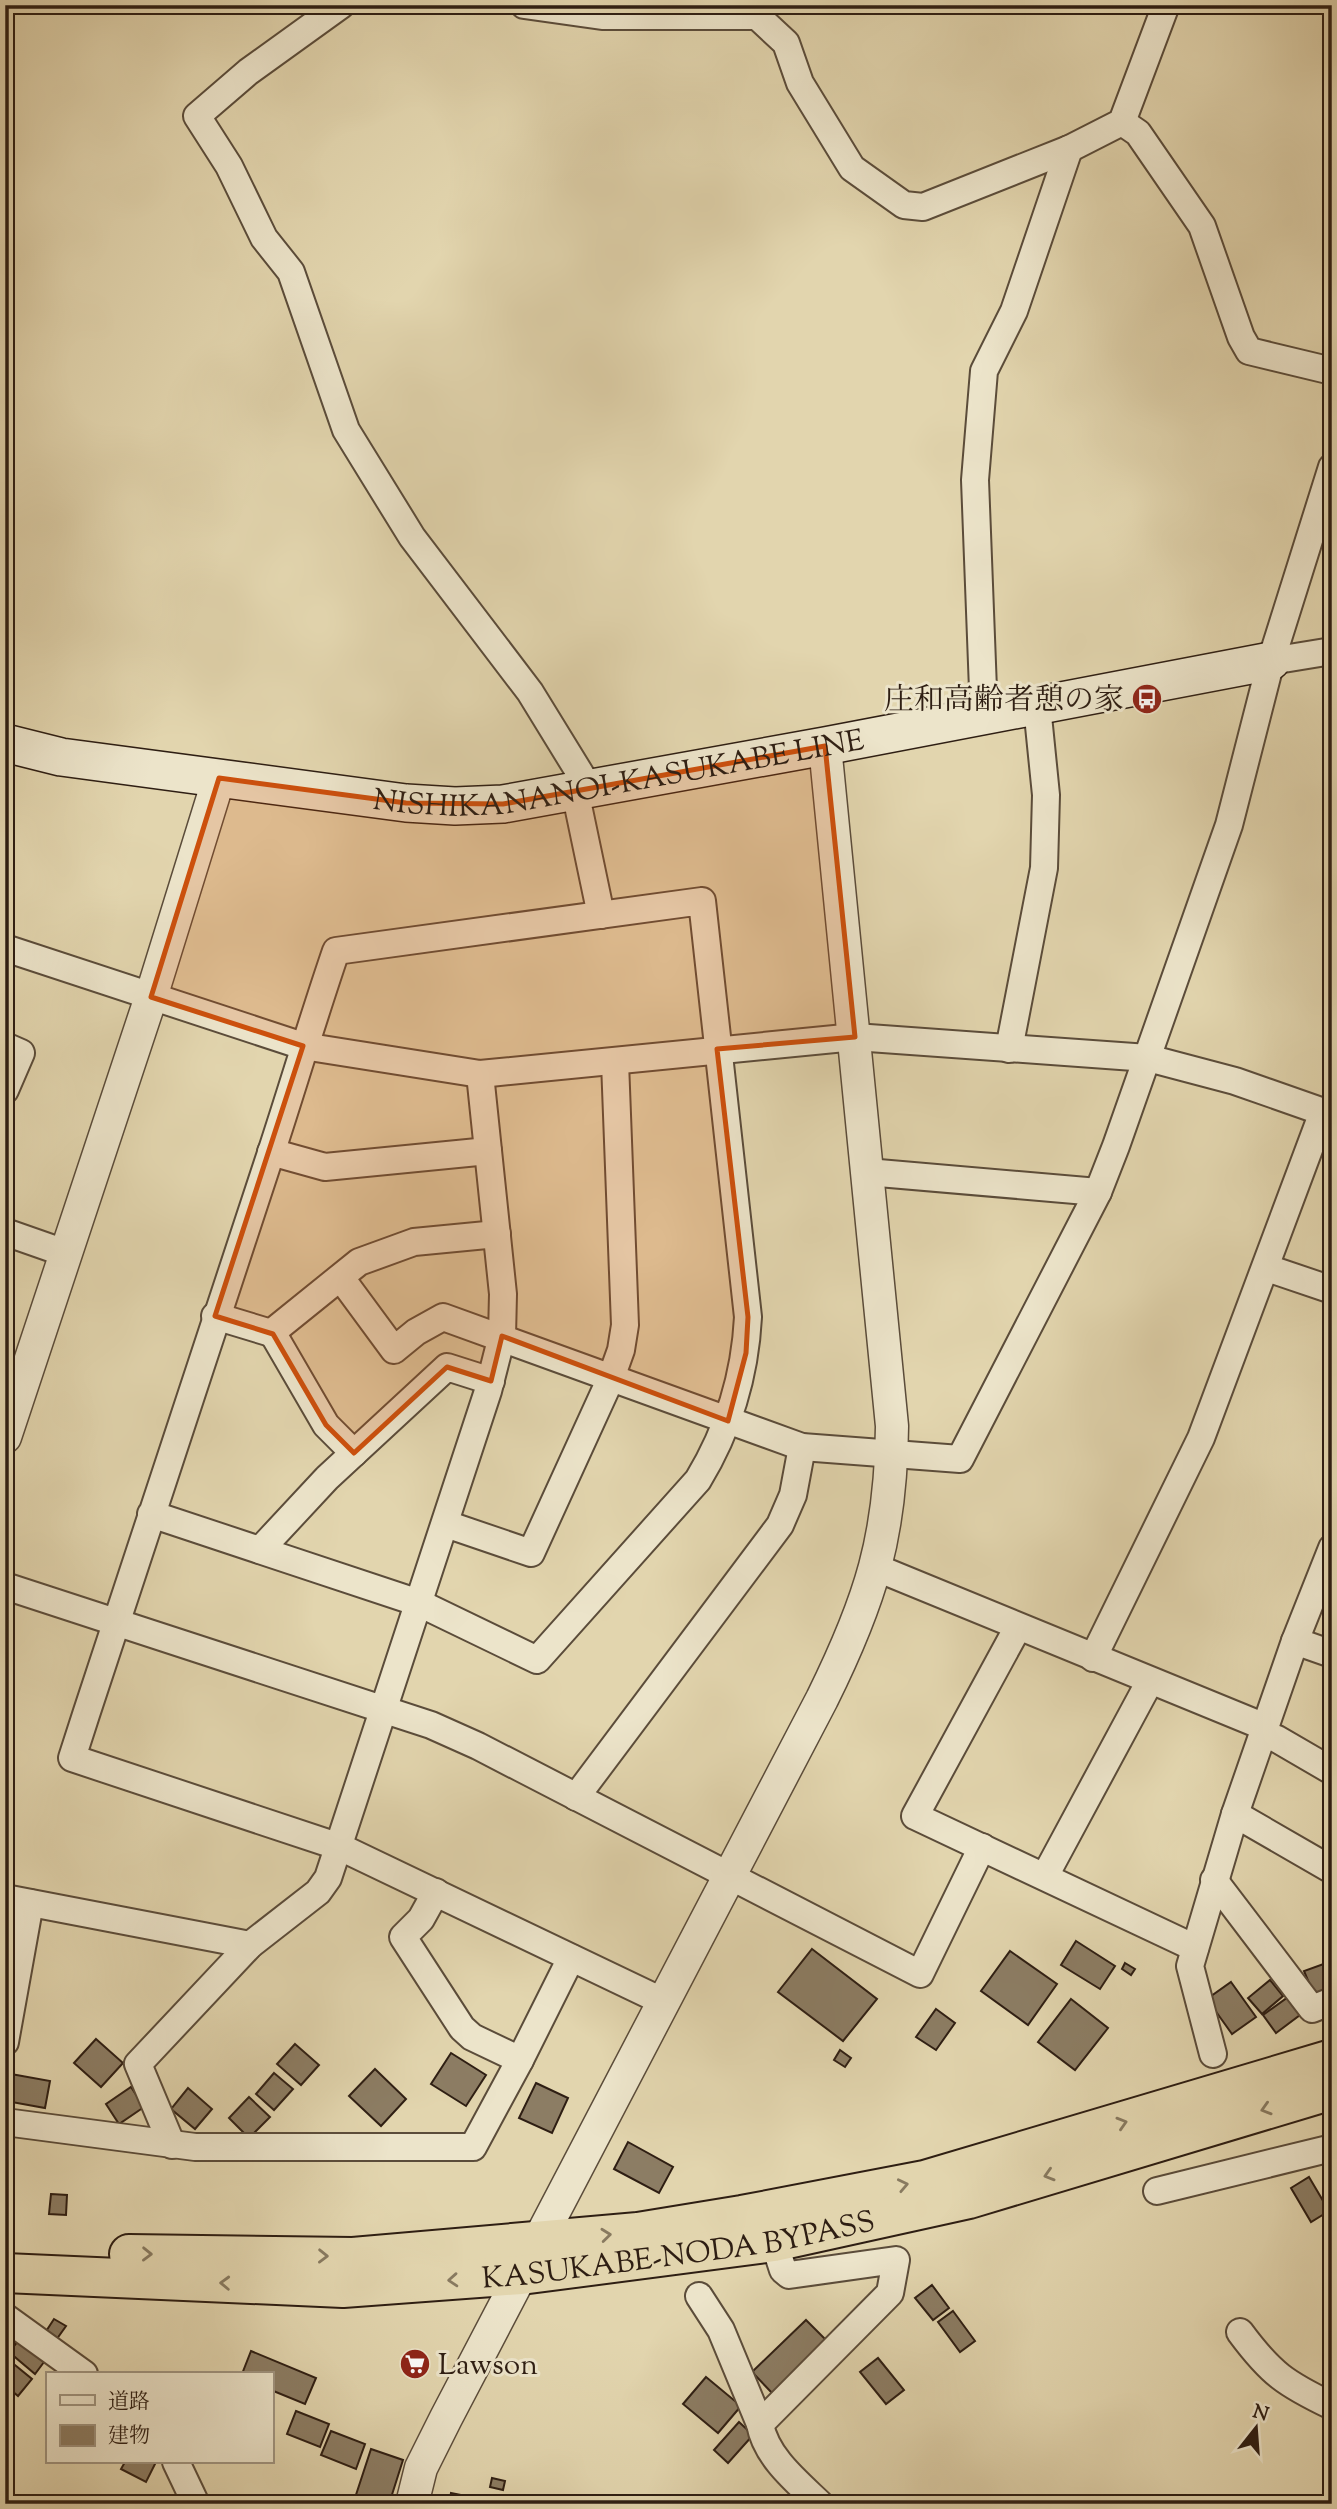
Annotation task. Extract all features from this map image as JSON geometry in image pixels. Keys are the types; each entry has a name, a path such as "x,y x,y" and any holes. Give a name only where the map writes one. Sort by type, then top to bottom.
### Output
{"highway":[{"name":"KASUKABE-NODA BYPASS","path":"5,2246 72,2254 353,2256 638,2232 851,2183 1001,2160 1332,2059"},
{"name":"KASUKABE-NODA BYPASS","path":"5,2273 344,2288 521,2275 774,2242 969,2199 1332,2090"}],"main road":[{"name":"NISHIKANANOI-KASUKABE LINE","path":"5,743 61,757 406,803 455,806 503,804 825,747 1271,661"}],"street":[{"path":"341,5 248,72 197,116 229,166 264,238 291,272 346,430 412,537 530,692 582,790 601,915"},
{"path":"524,5 602,16 757,16 786,43 800,83 852,168 904,205 923,207 1069,149 1122,122 1166,5"},
{"path":"1122,122 1138,133 1202,226 1241,337 1249,351 1332,372"},
{"path":"984,716 975,480 984,371 1014,311 1069,149"},
{"path":"341,1278 394,1350 416,1332 443,1317 502,1336 802,1447 960,1459 1098,1192 1229,825 1271,661 1332,467"},
{"path":"1271,661 1332,651"},
{"path":"1009,1049 1044,868 1046,795 1037,706"},
{"path":"412,2504 421,2468 849,1643 877,1568 886,1526 892,1426 825,747"},
{"path":"5,1437 151,997 219,778"},
{"path":"150,1514 419,1603 537,1660 698,1480 727,1421 746,1353 748,1317 702,901 336,951 303,1046 271,1152 215,1316 150,1514 72,1758 340,1847 662,2001"},
{"path":"5,948 303,1046 480,1074 855,1037 1148,1058 1235,1081 1328,1113 1201,1438 1093,1658"},
{"path":"5,1046 21,1053 5,1090"},
{"path":"446,1524 531,1553 611,1378 625,1325 615,1062"},
{"path":"172,2145 138,2064 250,1945 318,1892 328,1878 491,1381 502,1336 503,1294 480,1074"},
{"path":"271,1152 325,1167 488,1151"},
{"path":"867,1172 1098,1192"},
{"path":"5,1232 65,1253"},
{"path":"272,1332 359,1262 414,1242 497,1234"},
{"path":"1267,1268 1332,1290"},
{"path":"215,1316 272,1332 327,1425 354,1453"},
{"path":"260,1550 354,1453 447,1367 491,1381"},
{"path":"576,1797 769,1541 793,1495 802,1447"},
{"path":"1213,2054 1190,1966 1235,1814 1295,1641 1332,1548"},
{"path":"877,1568 1264,1731 1332,1771"},
{"path":"5,1586 384,1708 478,1746 919,1974 982,1847"},
{"path":"1018,1627 915,1816 1195,1948"},
{"path":"1295,1641 1332,1654"},
{"path":"1045,1876 1150,1681"},
{"path":"1235,1814 1332,1871"},
{"path":"1214,1880 1312,2009 1332,2001"},
{"path":"436,1892 421,1919 403,1937 462,2028 472,2037 520,2060"},
{"path":"5,2042 18,1901 250,1945"},
{"path":"5,2122 172,2145 232,2148 473,2147 571,1958"},
{"path":"1157,2191 1332,2148"},
{"path":"760,2424 890,2293 896,2260 789,2275 783,2270 774,2242"},
{"path":"699,2296 721,2330 760,2424 765,2445 796,2482 820,2504"},
{"path":"5,2316 81,2372"},
{"path":"1240,2332 1264,2365 1281,2380 1332,2406"},
{"path":"177,2464 196,2504"}],"highlighted area":[{"path":"825,746 855,1037 717,1049 748,1317 746,1353 728,1421 502,1336 491,1381 447,1367 354,1453 326,1425 273,1334 215,1316 303,1046 151,997 219,778 406,803 503,804"}],"building":[{"path":"1076,1941 1115,1966 1100,1989 1061,1965"},
{"path":"812,1949 877,1999 843,2041 778,1992"},
{"path":"1010,1951 1057,1984 1028,2025 981,1991"},
{"path":"1332,1961 1332,1989 1314,1995 1304,1971"},
{"path":"1125,1963 1135,1969 1131,1975 1122,1969"},
{"path":"1270,1980 1283,1996 1262,2014 1248,1998"},
{"path":"1231,1982 1256,2017 1232,2034 1207,1999"},
{"path":"1291,1995 1304,2012 1276,2033 1263,2015"},
{"path":"1071,1999 1108,2028 1075,2070 1038,2042"},
{"path":"936,2009 955,2023 936,2050 916,2037"},
{"path":"96,2039 123,2063 101,2087 74,2063"},
{"path":"295,2044 319,2065 301,2085 277,2064"},
{"path":"840,2050 851,2058 845,2067 834,2060"},
{"path":"451,2053 486,2075 466,2106 431,2084"},
{"path":"375,2069 406,2099 381,2126 349,2096"},
{"path":"274,2073 293,2089 274,2110 256,2094"},
{"path":"11,2074 50,2081 45,2108 6,2101"},
{"path":"536,2083 568,2098 552,2133 519,2118"},
{"path":"131,2087 144,2107 119,2124 106,2104"},
{"path":"188,2088 212,2109 195,2129 171,2109"},
{"path":"249,2097 270,2117 249,2138 229,2118"},
{"path":"628,2142 673,2167 659,2193 614,2169"},
{"path":"1309,2177 1329,2211 1311,2222 1291,2188"},
{"path":"51,2194 67,2195 66,2215 49,2214"},
{"path":"932,2285 949,2308 933,2320 915,2298"},
{"path":"953,2311 975,2341 960,2352 938,2322"},
{"path":"54,2319 66,2326 54,2343 43,2336"},
{"path":"806,2320 828,2342 773,2394 752,2372"},
{"path":"18,2341 44,2362 35,2374 9,2352"},
{"path":"251,2351 316,2378 305,2404 273,2391 273,2372 243,2372"},
{"path":"878,2358 904,2390 886,2404 860,2372"},
{"path":"10,2361 32,2379 18,2396 5,2385 5,2366"},
{"path":"706,2377 741,2406 718,2433 683,2404"},
{"path":"296,2411 329,2424 320,2447 287,2434"},
{"path":"739,2422 753,2435 728,2463 714,2450"},
{"path":"331,2431 365,2444 356,2469 321,2455"},
{"path":"371,2449 403,2460 389,2504 353,2504"},
{"path":"124,2464 155,2464 146,2482 121,2469"},
{"path":"492,2478 505,2481 503,2490 490,2487"},
{"path":"451,2493 505,2504 449,2504"}],"place":[{"name":"庄和高齢者憩の家","path":"1147,699"},
{"name":"Lawson","path":"415,2364"}]}
